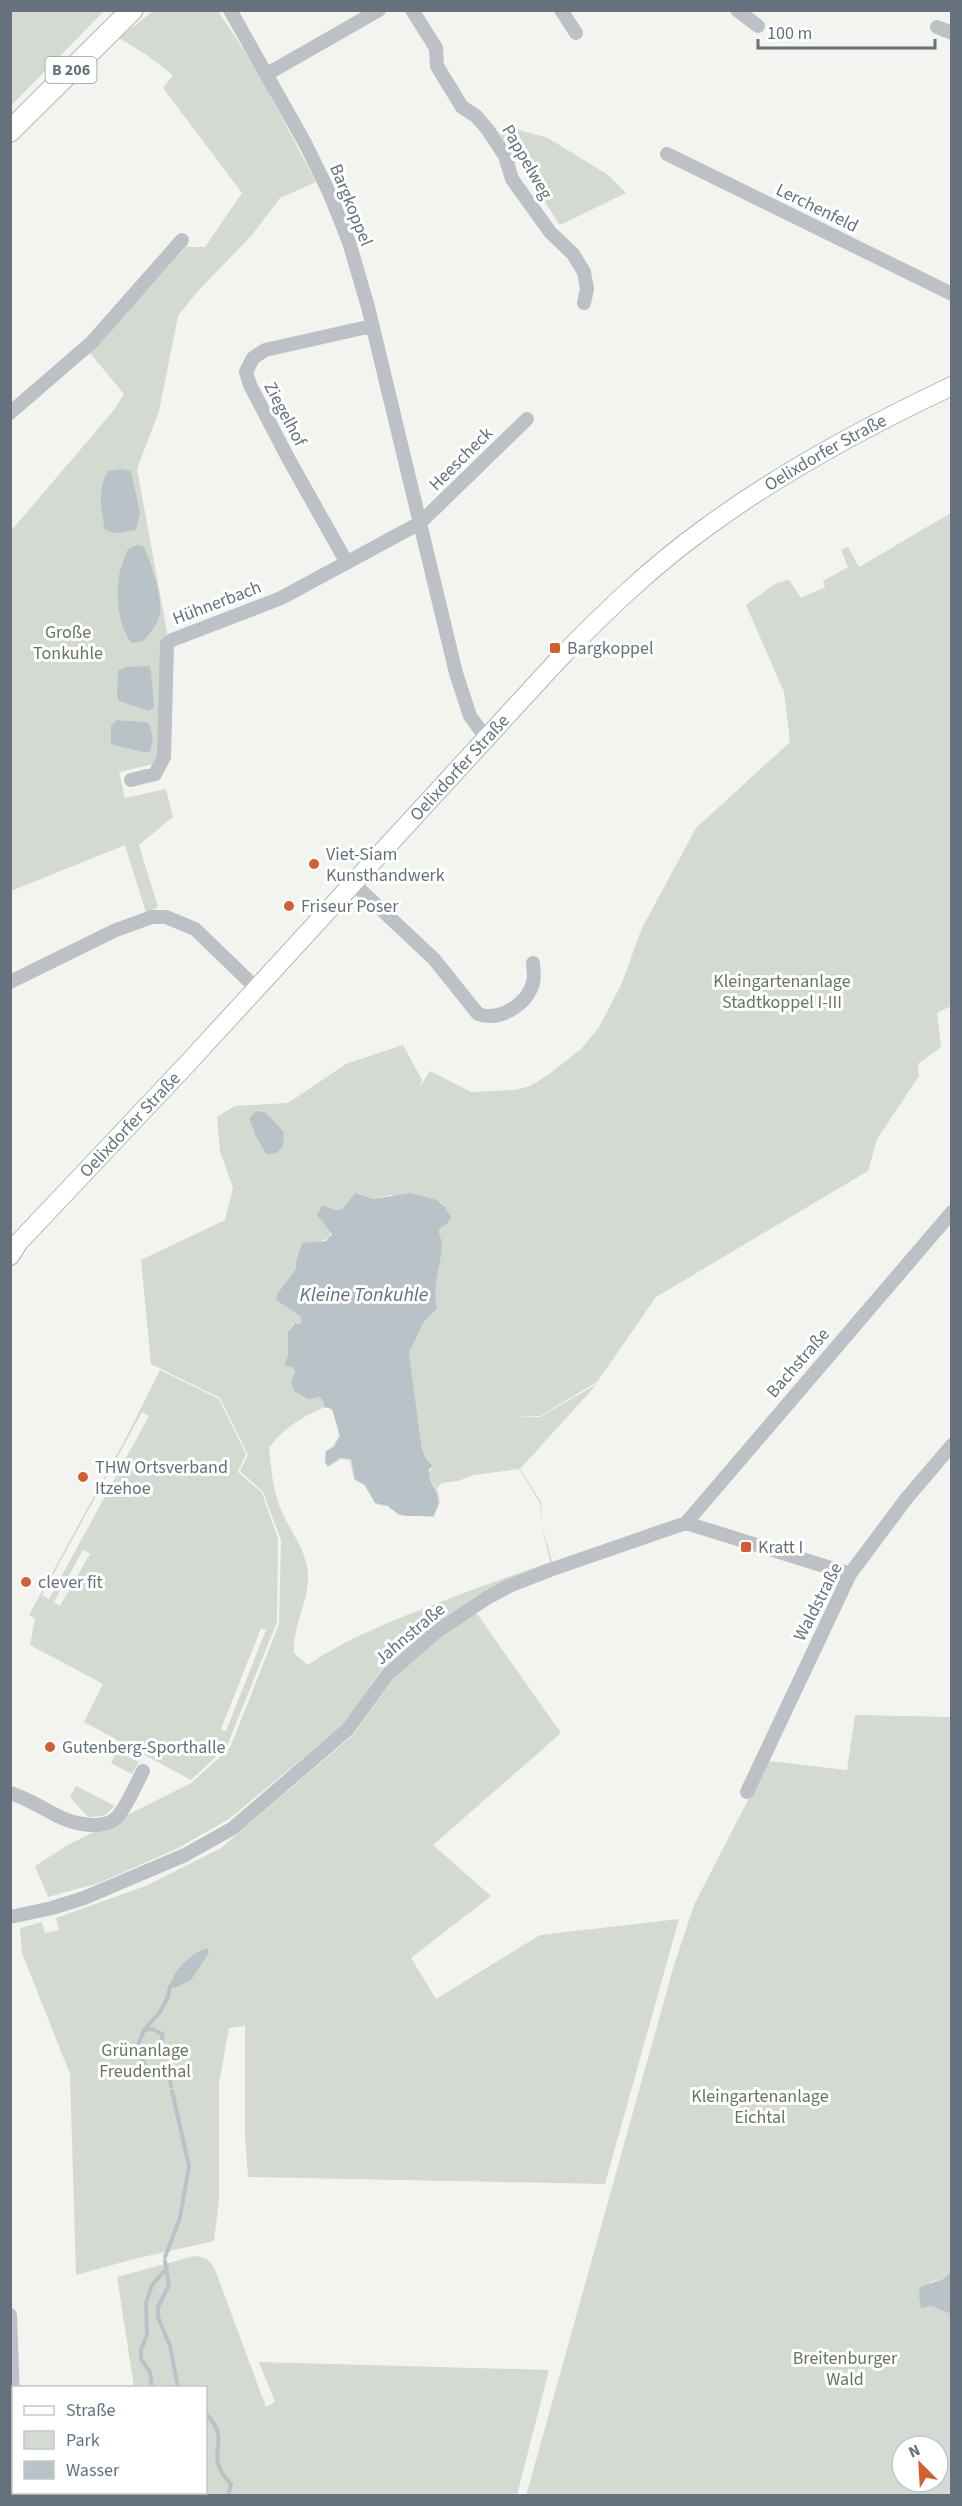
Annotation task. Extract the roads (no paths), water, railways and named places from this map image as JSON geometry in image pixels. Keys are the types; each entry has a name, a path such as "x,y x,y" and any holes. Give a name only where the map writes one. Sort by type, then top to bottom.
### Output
{"main road":[{"name":"B 206","path":"10,131 132,10"}],"street":[{"name":"Bargkoppel","path":"230,10 267,74 329,192 357,267 456,673 466,707 474,724 486,738"},
{"path":"267,74 379,10"},
{"name":"Pappelweg","path":"412,10 436,48 437,66 462,106 476,116 488,130 505,156 512,179 550,232 573,254 584,272 587,289 584,303"},
{"path":"561,10 576,33"},
{"path":"736,10 758,26"},
{"path":"937,27 951,33"},
{"name":"Lerchenfeld","path":"667,154 951,294"},
{"path":"10,413 92,342 182,240"},
{"name":"Ziegelhof","path":"347,563 282,447 250,385 246,372 253,358 265,350 372,326"},
{"name":"Oelixdorfer Straße","path":"10,1257 19,1242 600,618 703,530 781,477 873,424 951,386"},
{"name":"Heescheck","path":"420,523 526,419"},
{"name":"Hühnerbach","path":"131,780 155,774 164,757 167,644 172,640 281,598 420,523"},
{"path":"353,883 434,959 478,1014 498,1015 514,1008 533,983 532,963"},
{"path":"10,982 116,930 152,917 166,917 195,929 256,988"},
{"name":"Bachstraße","path":"686,1523 951,1212"},
{"path":"939,1227 951,1235"},
{"name":"Waldstraße","path":"747,1792 850,1574 906,1499 951,1445"},
{"path":"686,1523 850,1574"},
{"name":"Jahnstraße","path":"10,1917 84,1898 184,1855 233,1828 348,1729 388,1674 436,1632 487,1598 550,1570 686,1523"},
{"path":"10,1792 64,1821 83,1825 105,1824 117,1817 143,1771"},
{"path":"10,2315 12,2389"}],"water":[{"path":"122,469 131,471 140,513 136,530 115,533 105,530 101,493 108,471"},
{"path":"138,545 143,546 152,569 158,588 160,612 156,624 143,641 132,643 127,637 121,620 118,588 120,571 128,549"},
{"path":"149,666 154,707 149,711 119,701 118,671 127,667"},
{"path":"117,720 146,722 150,725 153,738 150,752 111,744 111,726"},
{"path":"256,1111 266,1113 284,1132 283,1147 276,1153 266,1154 255,1135 249,1118"},
{"name":"Kleine Tonkuhle","path":"356,1193 373,1199 410,1193 437,1200 451,1217 448,1223 439,1229 442,1245 436,1285 437,1308 424,1322 409,1353 422,1449 426,1459 433,1466 429,1469 429,1473 438,1498 438,1505 433,1516 406,1516 398,1514 388,1506 375,1503 365,1485 355,1479 351,1459 340,1458 328,1466 325,1462 326,1451 334,1447 340,1436 332,1409 324,1407 324,1402 320,1397 308,1399 294,1391 291,1382 295,1371 292,1367 284,1366 288,1355 288,1332 295,1323 301,1322 301,1317 276,1300 277,1294 296,1269 302,1243 326,1241 332,1234 317,1215 322,1205 335,1210 342,1209"},
{"path":"207,1948 209,1953 191,1980 175,1988 170,1986 175,1974 184,1963"},
{"path":"951,2272 951,2314 931,2306 921,2308 920,2287 943,2279"}],"waterway":[{"path":"170,1986 168,1997 160,2012 144,2030 138,2045 142,2061 149,2069 170,2080 171,2086"},
{"path":"143,2059 144,2054 162,2041 162,2034 152,2029 145,2030"},
{"path":"165,2257 180,2218 189,2166 172,2091"},
{"path":"165,2261 169,2285 158,2307 158,2317 170,2346 178,2386"},
{"path":"152,2386 150,2372 141,2359 141,2350 147,2335 146,2303 152,2285 167,2268"},
{"path":"207,2415 218,2433 218,2464 231,2484 228,2496"}],"place":[{"name":"Bargkoppel","path":"555,648"},
{"name":"Viet-Siam Kunsthandwerk","path":"314,864"},
{"name":"Friseur Poser","path":"289,906"},
{"name":"THW Ortsverband Itzehoe","path":"83,1477"},
{"name":"Kratt I","path":"746,1547"},
{"name":"clever fit","path":"26,1582"},
{"name":"Gutenberg-Sporthalle","path":"50,1747"}],"park label":[{"name":"Große Tonkuhle","path":"68,642"},
{"name":"Kleingartenanlage Stadtkoppel I-III","path":"782,991"},
{"name":"Grünanlage Freudenthal","path":"145,2060"},
{"name":"Kleingartenanlage Eichtal","path":"760,2106"},
{"name":"Breitenburger Wald","path":"845,2368"}]}
